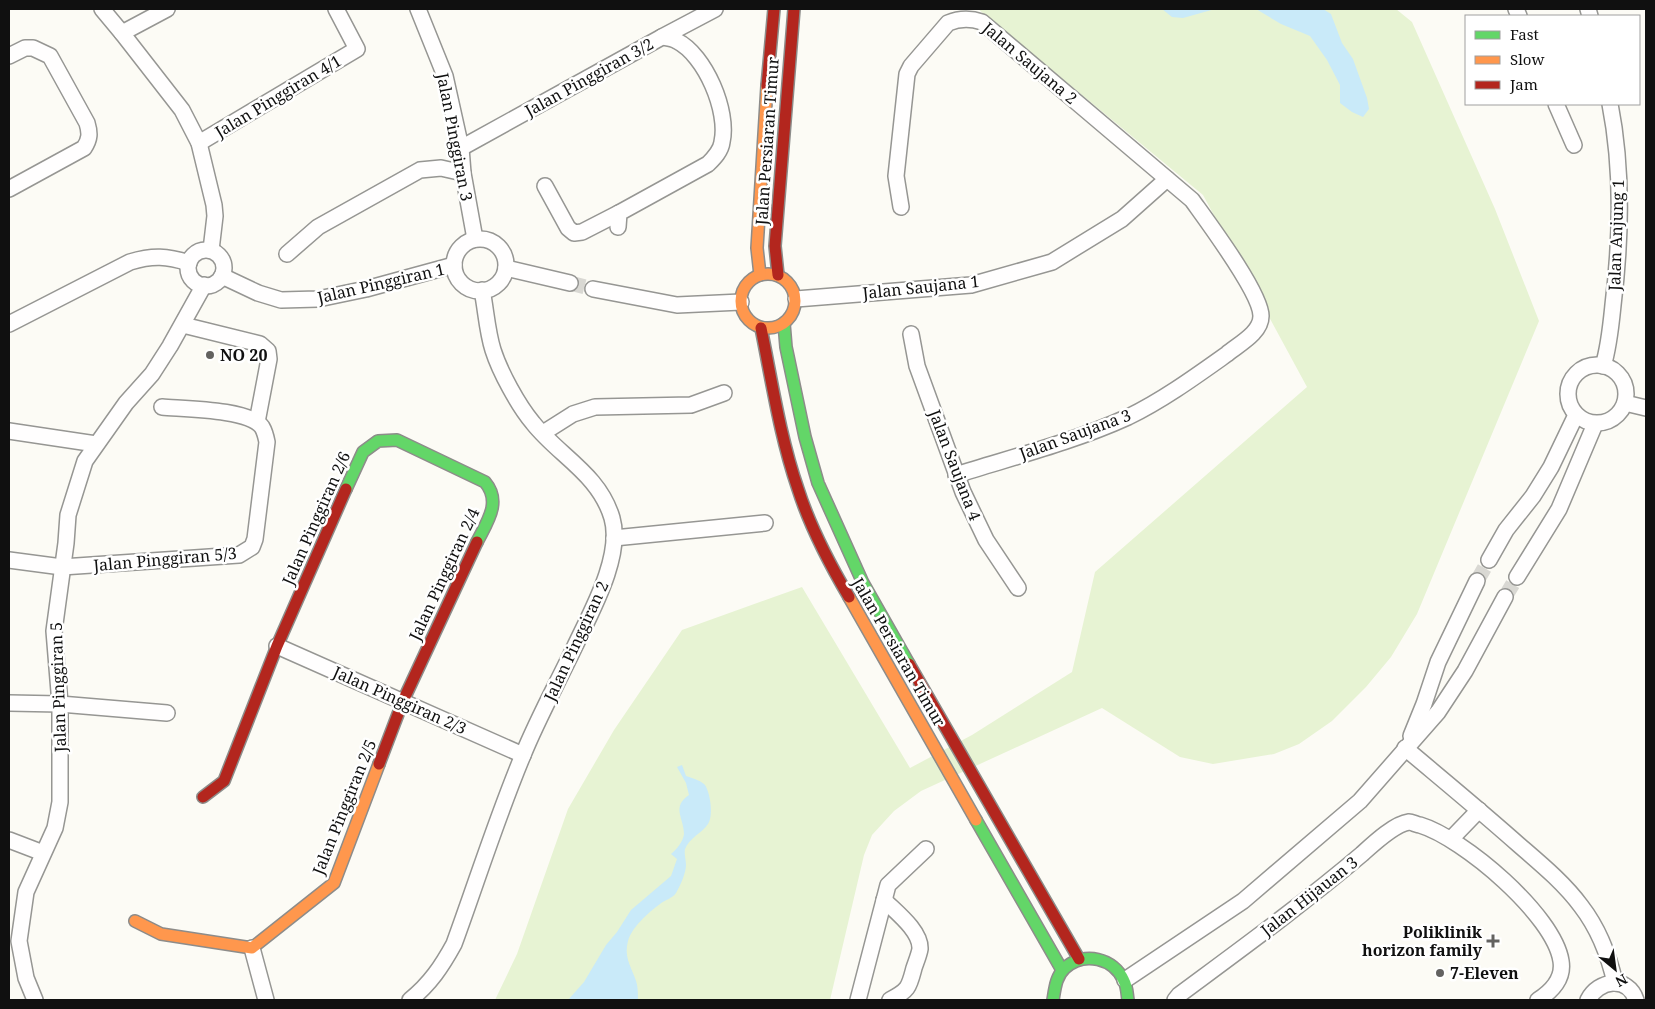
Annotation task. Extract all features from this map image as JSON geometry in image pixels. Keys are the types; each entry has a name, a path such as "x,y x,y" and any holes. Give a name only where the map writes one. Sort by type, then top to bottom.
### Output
{"street":[{"path":"102,9 182,110 199,143 215,210 211,250"},
{"path":"122,33 167,9"},
{"name":"Jalan Pinggiran 4/1","path":"199,143 357,49 336,9"},
{"path":"662,37 714,9"},
{"name":"Jalan Persiaran Timur","path":"760,275 757,248 774,9"},
{"name":"Jalan Persiaran Timur","path":"778,275 775,246 794,9"},
{"name":"Jalan Pinggiran 3","path":"423,10 445,76 461,148 475,239"},
{"name":"Jalan Saujana 2","path":"901,207 896,176 907,74 911,66 948,23 966,18 982,22 1167,179"},
{"name":"Jalan Pinggiran 3/2","path":"461,148 662,37 678,42 697,59 713,84 721,114 722,142 719,151 708,164 618,220 582,232 574,233 568,228 545,186"},
{"path":"9,56 25,48 33,48 50,56 87,123 90,132 89,140 84,148 9,189"},
{"path":"1556,105 1574,145"},
{"name":"Jalan Anjung 1","path":"1603,366 1617,272 1620,200 1617,137 1610,105"},
{"path":"287,254 318,227 420,170 441,168 464,173"},
{"name":"Jalan Saujana 1","path":"796,299 971,285 1052,262 1122,219 1167,179"},
{"name":"Jalan Saujana 3","path":"956,475 1076,437 1129,416 1192,380 1256,330 1261,319 1261,307 1254,294 1192,200 1167,179"},
{"path":"475,239 491,241 498,246 506,260 504,274 496,286 482,290 476,290 463,284 458,279 454,266 455,258 462,246 475,239"},
{"path":"211,250 223,260 222,276 214,283 204,285 192,278 189,263 195,254 200,251 211,250"},
{"path":"9,324 130,262 149,256 172,258 189,263"},
{"name":"Jalan Pinggiran 1","path":"222,276 258,293 281,300 318,299 366,289 454,266"},
{"path":"506,268 570,283"},
{"path":"760,275 778,275 790,284 796,299 795,308 791,316 777,327 761,328 753,324 742,310 742,294 746,286 752,279 760,275"},
{"name":"Jalan Pinggiran 5","path":"35,1000 15,957 26,892 55,828 60,802 60,704 54,631 68,515 85,461 126,403 152,374 183,325 204,285"},
{"path":"593,289 677,306 741,302"},
{"name":"Jalan Pinggiran 2","path":"410,1000 429,983 441,968 454,944 523,755 602,589 614,538 612,518 603,496 588,475 558,450 533,424 511,389 493,350 482,290"},
{"name":"Jalan Persiaran Timur","path":"784,323 786,347 805,437 818,483 863,583 1080,959"},
{"path":"162,407 231,413 257,422 269,359 268,350 260,344 183,325"},
{"name":"Jalan Persiaran Timur","path":"761,328 784,443 798,490 819,538 845,591 1062,970"},
{"name":"Jalan Saujana 4","path":"911,334 917,366 956,475 986,540 1018,588"},
{"path":"1592,366 1603,366 1612,369 1620,375 1626,393 1625,403 1621,412 1614,418 1595,424 1585,421 1576,415 1570,406 1569,386 1574,376 1582,369 1592,366"},
{"path":"543,434 573,414 589,409 691,405 724,393"},
{"path":"1625,403 1646,408"},
{"path":"1489,560 1506,530 1533,496 1551,467 1576,415"},
{"name":"Jalan Pinggiran 5/3","path":"62,567 239,555 246,552 252,547 255,539 267,442 262,427 257,422"},
{"path":"1517,577 1559,509 1595,424"},
{"path":"9,431 96,444"},
{"name":"Jalan Pinggiran 2/6","path":"277,646 363,452 369,445 387,438 397,440 437,458"},
{"name":"Jalan Pinggiran 2/4","path":"403,701 494,504 491,489 485,482 437,458"},
{"path":"614,538 765,523"},
{"path":"9,560 62,567"},
{"path":"1405,748 1424,704 1438,662 1477,581"},
{"path":"1125,980 1250,895 1360,801 1438,712 1465,671 1505,598"},
{"path":"202,798 224,781 277,646"},
{"name":"Jalan Pinggiran 2/3","path":"277,646 523,755"},
{"name":"Jalan Pinggiran 2/5","path":"252,948 334,883 403,701"},
{"path":"9,703 60,704 167,713"},
{"path":"1405,748 1480,810 1557,878 1582,907 1597,932 1610,963 1615,983"},
{"path":"1451,839 1480,810"},
{"name":"Jalan Hijauan 3","path":"1175,1000 1179,995 1311,897 1389,831 1409,822 1429,828 1451,839 1507,883 1541,920 1551,935 1562,962 1560,977 1553,990 1538,1000"},
{"path":"9,840 44,853"},
{"path":"858,1000 888,885 926,849"},
{"path":"884,900 915,932 920,950 909,985 904,992 890,1000"},
{"path":"135,921 161,934 252,948 266,1000"},
{"path":"1053,1000 1055,984 1062,970 1070,963 1090,958 1102,959 1120,971 1128,990 1128,1000"},
{"path":"1588,1000 1598,986 1615,983 1623,985 1630,990 1636,1000"}],"green space":[{"path":"978,9 1396,9 1412,22 1495,209 1539,321 1417,614 1391,657 1366,687 1332,721 1299,744 1274,754 1213,764 1180,757 1102,708 921,791 894,811 872,835 864,855 830,1000 495,1000 517,954 568,809 614,730 682,630 802,587 910,768 972,735 1072,672 1095,572 1307,387 1203,195"}],"water":[{"path":"1162,9 1215,9 1183,18 1172,17"},
{"path":"1256,9 1323,9 1331,14 1342,43 1353,59 1367,98 1369,109 1363,117 1340,103 1340,85 1327,60 1310,36 1281,24"},
{"path":"682,765 686,776 700,781 706,787 711,815 708,824 689,842 685,849 686,868 676,893 646,916 628,941 627,956 637,983 638,1000 568,1000 584,982 606,945 631,910 671,876 677,859 671,854 681,843 684,834 680,808 684,799 689,795 686,783 677,767"}],"tunnel":[{"path":"570,283 593,289"},
{"path":"1477,581 1489,560"},
{"path":"1505,597 1517,577"}],"traffic: fast":[{"path":"784,323 786,347 805,437 818,483 863,583 909,664"},
{"path":"346,489 363,452 378,441 397,440 485,482 490,490 493,504 488,520 477,542"},
{"path":"976,820 1062,970"},
{"path":"1053,1000 1056,982 1062,971 1073,963 1089,959 1106,962 1119,973 1126,985 1128,1000"}],"traffic: slow":[{"path":"760,275 757,248 767,86"},
{"path":"763,274 773,274 783,278 791,286 795,301 791,316 783,324 773,328 763,328 753,324 745,316 741,306 741,296 745,286 753,278 763,274"},
{"path":"849,597 976,820"},
{"path":"135,921 161,934 252,948 334,883 379,764"}],"traffic: jam":[{"path":"767,86 774,9"},
{"path":"778,275 775,246 794,9"},
{"path":"761,328 781,429 798,489 820,544 849,597"},
{"path":"203,797 224,781 277,646 346,489"},
{"path":"379,764 403,701 477,542"},
{"path":"909,664 1079,959"}],"place":[{"name":"NO 20","path":"210,355"},
{"name":"Poliklinik horizon family","path":"1493,941"},
{"name":"7-Eleven","path":"1440,973"}]}
